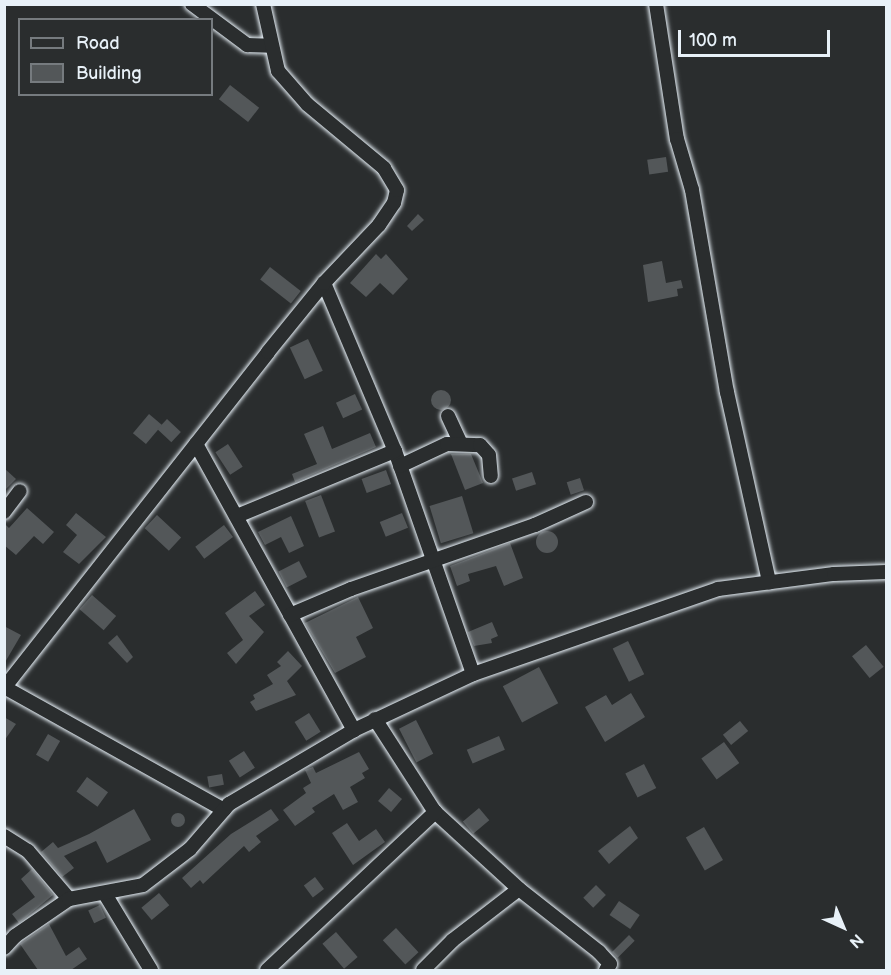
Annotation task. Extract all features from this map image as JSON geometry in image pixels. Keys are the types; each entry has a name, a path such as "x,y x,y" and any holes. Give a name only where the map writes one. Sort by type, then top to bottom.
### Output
{"street":[{"path":"192,4 211,18"},
{"path":"224,810 5,687 324,283 379,225 394,203 397,190 384,168 308,104 278,71 263,4"},
{"path":"656,4 676,139 692,190 727,392 769,582"},
{"path":"213,20 247,45 271,46"},
{"path":"324,283 395,451 431,560 474,674"},
{"path":"448,416 461,444"},
{"path":"196,444 354,730"},
{"path":"400,466 447,444 480,445 489,455 491,476"},
{"path":"237,516 395,451"},
{"path":"4,512 20,491"},
{"path":"290,615 431,560 535,525 586,502"},
{"path":"4,948 15,936 69,898 105,894 143,885 190,849 224,810 354,730 474,674 703,593 769,582 886,572"},
{"path":"375,719 435,812 519,889 598,952 610,964 606,970"},
{"path":"267,970 435,812"},
{"path":"4,836 28,850 69,898"},
{"path":"423,970 453,940 519,889"},
{"path":"105,894 151,970"}],"building":[{"path":"230,85 259,108 248,122 219,99"},
{"path":"666,157 668,172 649,174 647,160"},
{"path":"418,214 424,220 412,231 407,226"},
{"path":"376,254 381,259 386,254 408,279 393,295 380,283 366,297 350,283"},
{"path":"662,261 666,283 681,280 683,288 677,289 678,296 648,302 643,265"},
{"path":"270,267 301,291 291,304 260,280"},
{"path":"308,339 323,371 305,379 290,347"},
{"path":"437,390 445,390 451,396 451,404 445,410 437,410 431,404 431,396"},
{"path":"355,394 362,409 343,418 336,403"},
{"path":"149,414 162,425 146,444 133,433"},
{"path":"167,419 181,432 171,442 157,429"},
{"path":"323,426 332,449 370,433 376,447 295,482 292,474 317,464 304,434"},
{"path":"228,444 243,467 230,475 215,452"},
{"path":"451,454 471,454 483,483 465,490"},
{"path":"4,468 16,479 4,491"},
{"path":"386,470 391,484 367,493 362,479"},
{"path":"532,472 536,484 516,491 512,478"},
{"path":"580,478 584,490 571,495 567,482"},
{"path":"321,495 335,531 319,538 305,501"},
{"path":"462,496 473,533 441,543 429,506"},
{"path":"27,508 54,532 43,544 34,536 16,555 4,545 4,523 9,528"},
{"path":"76,513 106,537 79,564 63,552 77,535 66,525"},
{"path":"402,513 408,528 386,537 380,522"},
{"path":"157,515 181,538 169,551 145,528"},
{"path":"291,516 304,546 289,553 281,537 265,545 258,532"},
{"path":"224,525 233,537 204,559 195,547"},
{"path":"547,531 555,534 558,542 555,550 547,553 539,550 536,542 539,534"},
{"path":"510,543 523,578 504,586 496,566 468,574 470,581 457,586 450,566"},
{"path":"299,561 307,577 287,587 279,571"},
{"path":"255,591 265,605 249,616 264,632 236,664 227,653 243,640 225,613"},
{"path":"92,595 116,616 104,630 80,609"},
{"path":"358,597 373,628 356,637 366,657 335,673 305,623"},
{"path":"492,622 498,636 491,639 492,643 474,646 468,632"},
{"path":"4,626 21,635 4,664"},
{"path":"117,635 133,657 127,663 108,643"},
{"path":"628,641 644,674 629,682 613,648"},
{"path":"866,645 884,667 870,678 852,656"},
{"path":"288,651 302,666 287,681 296,695 256,711 250,702 255,699 253,695 273,684 267,675 281,666 277,662"},
{"path":"539,667 558,703 522,722 503,686"},
{"path":"631,693 645,717 605,742 585,707 606,695 612,705"},
{"path":"309,713 321,732 306,741 295,722"},
{"path":"4,717 16,724 4,741"},
{"path":"416,720 433,754 416,762 399,729"},
{"path":"740,721 748,731 731,745 723,735"},
{"path":"48,734 60,741 48,762 36,755"},
{"path":"499,736 505,750 473,763 467,750"},
{"path":"724,742 739,763 717,779 701,758"},
{"path":"244,751 255,768 240,778 229,761"},
{"path":"359,752 369,769 362,773 365,778 350,787 358,802 343,810 334,794 312,808 315,812 295,826 283,810 306,793 303,788 311,783 305,770 313,767 316,773"},
{"path":"644,764 656,788 638,798 625,774"},
{"path":"222,774 224,785 209,787 207,777"},
{"path":"87,777 108,792 97,807 76,792"},
{"path":"389,788 402,799 391,812 378,801"},
{"path":"479,808 489,820 473,834 463,821"},
{"path":"134,809 151,840 107,863 96,841 64,856 74,868 62,877 41,852 53,842 58,848"},
{"path":"271,809 279,820 256,836 261,842 249,852 244,846 203,884 200,880 191,888 182,878 231,834"},
{"path":"175,813 181,813 185,820 181,827 175,827 171,823 171,817"},
{"path":"347,823 359,841 376,829 385,842 353,865 332,833"},
{"path":"630,826 638,838 609,864 598,851"},
{"path":"704,827 723,860 705,870 686,838"},
{"path":"32,869 53,895 19,923 12,914 35,897 21,879"},
{"path":"315,877 324,889 313,897 304,885"},
{"path":"596,885 606,895 593,908 583,898"},
{"path":"159,893 169,905 152,920 141,908"},
{"path":"619,901 640,915 630,929 609,915"},
{"path":"100,905 106,918 94,923 88,910"},
{"path":"49,924 66,956 79,947 87,959 71,970 38,970 20,944"},
{"path":"396,928 419,952 405,964 383,940"},
{"path":"336,932 358,957 344,969 322,944"},
{"path":"629,935 635,941 618,958 612,952"}]}
